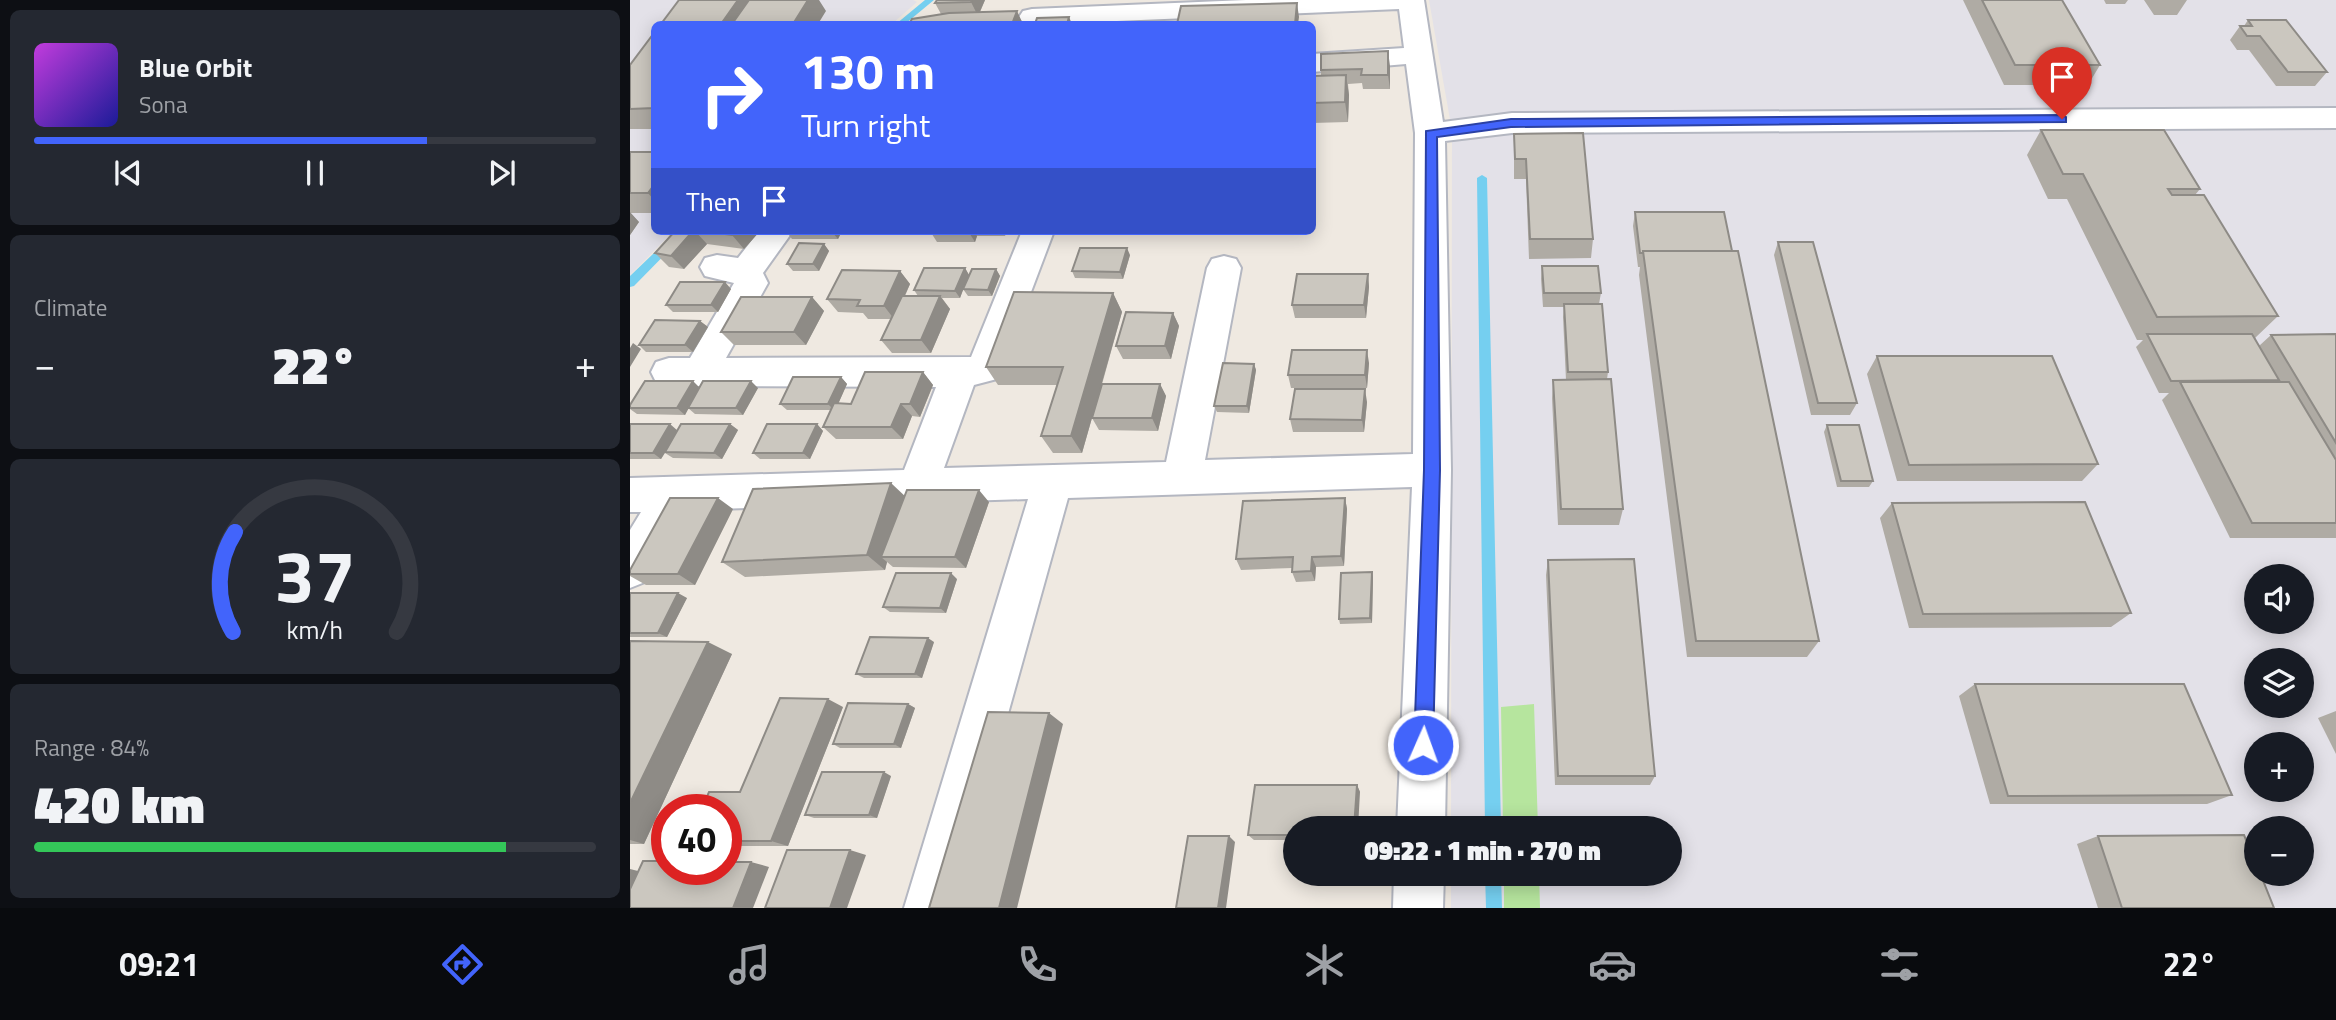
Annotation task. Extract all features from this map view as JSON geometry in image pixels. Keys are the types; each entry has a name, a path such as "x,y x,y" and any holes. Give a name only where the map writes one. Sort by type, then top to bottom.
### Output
{"street":[{"path":"1032,17 1411,1 1430,134 1432,470 1421,816"},
{"path":"1316,63 1419,55"},
{"path":"1430,134 1511,123 2336,118"},
{"path":"772,235 732,269 751,283 685,372 960,373 984,369 1036,235"},
{"path":"1182,477 1224,268"},
{"path":"918,485 960,373"},
{"path":"630,495 1432,470"},
{"path":"929,908 1053,481"},
{"path":"630,569 672,494"},
{"path":"1418,908 1419,886"}],"shaded area":[{"path":"630,0 917,2 895,21 651,21 651,235 670,235 630,275"},
{"path":"1429,0 2336,0 2336,908 1451,908 1451,886 1682,886 1682,816 1451,816 1452,131"}],"green space":[{"path":"1534,704 1538,816 1503,816 1501,707"},
{"path":"1504,886 1539,886 1540,908 1504,908"}],"building":[{"path":"679,0 738,0 723,21 663,21"},
{"path":"749,0 808,0 795,21 734,21"},
{"path":"937,0 972,0 935,3"},
{"path":"1982,0 2062,0 2100,65 2015,65"},
{"path":"1297,3 1295,21 1178,21 1181,6"},
{"path":"1017,11 1013,21 911,21 949,13"},
{"path":"1069,17 1068,21 1036,21 1037,18"},
{"path":"2248,20 2286,20 2327,72 2288,72 2260,36 2247,36 2240,26 2252,26"},
{"path":"651,37 651,108 630,109 630,65"},
{"path":"1388,51 1388,75 1361,75 1362,69 1321,70 1321,54"},
{"path":"1346,75 1345,102 1316,103 1316,76"},
{"path":"2041,130 2164,130 2200,189 2168,189 2172,195 2204,195 2278,316 2157,317 2083,174 2063,174"},
{"path":"1583,133 1593,239 1530,239 1526,159 1515,159 1514,134"},
{"path":"630,152 651,152 651,189 648,193 630,193"},
{"path":"1635,212 1724,212 1732,251 1640,253"},
{"path":"671,235 689,235 671,256 655,253"},
{"path":"1778,242 1813,242 1857,403 1818,403"},
{"path":"799,243 824,244 813,264 787,264"},
{"path":"1080,248 1127,248 1120,272 1072,271"},
{"path":"1643,251 1738,251 1819,641 1696,641"},
{"path":"1542,266 1598,266 1601,293 1544,293"},
{"path":"924,268 965,268 955,291 914,290"},
{"path":"972,269 996,269 988,290 963,289"},
{"path":"842,270 900,271 884,306 857,306 860,300 827,299"},
{"path":"1297,274 1368,274 1364,305 1292,305"},
{"path":"680,282 725,282 711,305 666,305"},
{"path":"1014,292 1113,293 1071,436 1041,436 1063,367 986,367"},
{"path":"902,296 940,296 921,340 881,340"},
{"path":"741,297 812,297 794,332 721,332"},
{"path":"1564,304 1602,304 1608,372 1568,372"},
{"path":"1126,312 1173,313 1165,346 1116,346"},
{"path":"655,320 700,321 685,345 639,345"},
{"path":"2147,334 2252,334 2279,380 2171,381"},
{"path":"2336,334 2336,443 2271,335"},
{"path":"1292,350 1367,350 1365,375 1288,375"},
{"path":"1877,356 2052,356 2098,464 1909,465"},
{"path":"1223,363 1254,364 1247,406 1214,406"},
{"path":"865,372 923,372 910,404 901,404 891,427 823,427 834,403 851,404"},
{"path":"793,377 841,377 828,404 780,404"},
{"path":"1611,379 1623,509 1561,509 1553,380"},
{"path":"645,381 693,381 677,408 630,408"},
{"path":"703,381 751,381 736,408 688,408"},
{"path":"2180,382 2289,382 2336,460 2336,523 2252,523"},
{"path":"1102,384 1160,384 1152,418 1092,418"},
{"path":"1295,389 1365,389 1362,420 1290,419"},
{"path":"630,424 670,424 653,453 630,453"},
{"path":"681,424 730,424 714,453 665,452"},
{"path":"767,424 817,424 803,453 753,453"},
{"path":"1827,425 1859,425 1873,481 1841,481"},
{"path":"891,483 867,555 722,562 753,489"},
{"path":"907,490 979,490 955,557 881,557"},
{"path":"670,498 718,498 678,574 630,574 630,570"},
{"path":"1345,498 1341,556 1312,557 1311,571 1292,572 1293,557 1236,559 1243,501"},
{"path":"2085,502 2131,613 1923,614 1892,503"},
{"path":"1634,559 1655,776 1558,776 1548,560"},
{"path":"1372,572 1370,618 1339,619 1341,573"},
{"path":"896,573 951,573 940,608 883,607"},
{"path":"630,593 678,593 658,633 630,633"},
{"path":"870,637 928,638 915,674 856,674"},
{"path":"630,641 708,642 630,803"},
{"path":"1975,684 2184,684 2232,795 2008,796"},
{"path":"780,698 828,699 771,841 742,841 742,794 708,794 740,792"},
{"path":"848,703 908,704 894,744 833,744"},
{"path":"988,712 1049,713 999,908 929,908"},
{"path":"822,772 884,772 869,815 805,815"},
{"path":"1255,785 1357,785 1355,816 1283,816 1283,835 1248,835"},
{"path":"2244,835 2244,886 2265,886 2274,908 2122,908 2098,836"},
{"path":"1188,836 1229,836 1218,908 1176,908"},
{"path":"787,850 850,850 830,908 765,908"},
{"path":"643,861 651,861 651,885 742,885 733,908 630,908 630,889"},
{"path":"742,862 751,862 742,885"}],"waterway":[{"path":"904,21 930,0"},
{"path":"1482,178 1493,816"},
{"path":"630,283 679,235"},
{"path":"1493,886 1494,908"}],"route":[{"path":"1423,745 1432,470 1430,134 1511,123 2062,119"}]}
